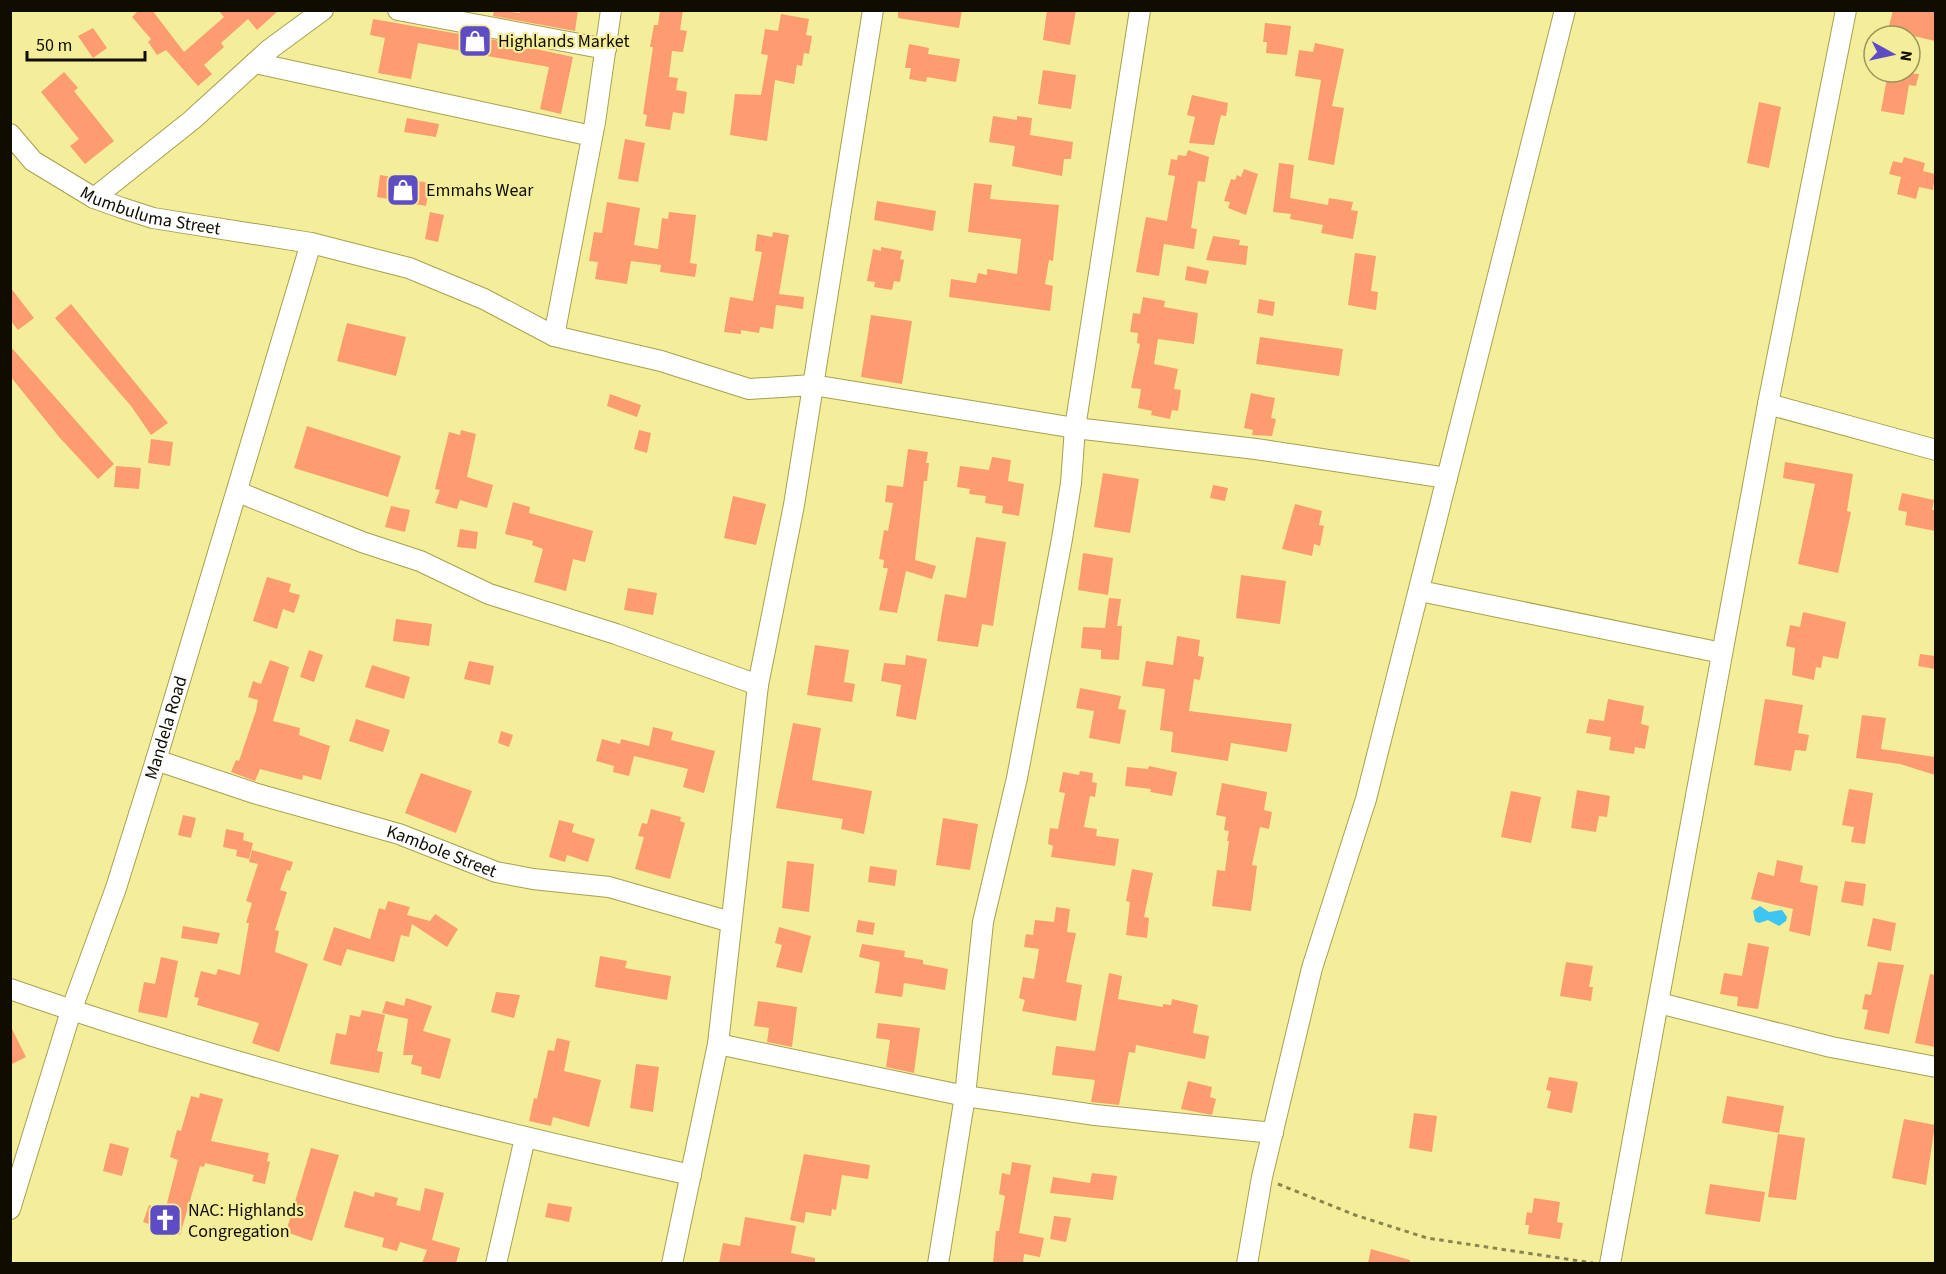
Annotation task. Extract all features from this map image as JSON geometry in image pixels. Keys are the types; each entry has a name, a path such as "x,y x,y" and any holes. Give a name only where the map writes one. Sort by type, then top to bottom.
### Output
{"street":[{"path":"94,198 192,120 255,63 323,10"},
{"path":"398,10 606,49"},
{"path":"554,336 592,136 611,10"},
{"path":"672,1263 718,1044 758,685 792,516 873,10"},
{"path":"939,1263 965,1096 983,922 1017,778 1062,539 1071,483 1075,428 1140,10"},
{"path":"1247,1263 1262,1177 1312,968 1366,799 1564,11"},
{"path":"1610,1263 1768,404 1844,11"},
{"path":"255,63 592,136"},
{"name":"Mumbuluma Street","path":"10,134 33,160 94,198 153,218 311,243 410,268 484,299 554,336 661,361 749,389 813,386 1075,428 1256,449 1448,478"},
{"name":"Mandela Road","path":"10,1209 71,1011 116,888 156,760 311,243"},
{"path":"1768,404 1935,450"},
{"path":"238,492 362,542 420,561 489,594 616,634 758,685"},
{"path":"1420,591 1722,653"},
{"name":"Kambole Street","path":"156,760 254,793 399,834 496,872 533,879 609,887 731,922"},
{"path":"10,989 71,1011 345,1092 525,1138 691,1175"},
{"path":"1659,1003 1831,1047 1935,1067"},
{"path":"718,1044 965,1096 1106,1116 1274,1133"},
{"path":"496,1263 525,1138"}],"path":[{"path":"1262,1177 1355,1215 1427,1238 1597,1263"}],"water":[{"path":"1760,906 1769,912 1782,910 1787,917 1786,921 1779,926 1768,920 1759,923 1755,921 1753,911"}],"building":[{"path":"139,10 152,10 184,52 224,17 218,10 279,10 257,30 248,19 221,43 224,47 204,65 212,74 198,86 166,50 157,55 148,42 151,39 132,17"},
{"path":"494,10 520,13 520,10 578,10 575,31 493,16"},
{"path":"660,10 683,10 680,30 687,31 683,52 672,51 669,77 678,78 676,90 687,92 684,114 673,112 670,130 645,126 647,115 643,114 653,47 650,47 654,25 658,25"},
{"path":"898,10 962,10 959,28 898,18"},
{"path":"1047,10 1076,10 1070,45 1043,40"},
{"path":"1893,10 1935,10 1935,41 1922,38 1922,24 1890,24"},
{"path":"781,14 809,19 806,35 812,36 809,54 804,53 802,66 797,65 794,84 775,80 767,141 730,135 735,94 761,95 768,55 761,54 765,29 778,31"},
{"path":"373,19 465,35 462,51 418,43 411,79 378,73 385,38 370,35"},
{"path":"1265,23 1291,26 1287,55 1266,53 1267,42 1263,42"},
{"path":"93,28 107,48 93,58 78,36"},
{"path":"490,39 573,57 561,114 540,109 549,67 487,56"},
{"path":"1315,43 1344,49 1332,106 1344,108 1334,165 1308,160 1321,80 1295,76 1299,50 1313,52"},
{"path":"909,44 929,48 928,54 960,59 956,82 927,77 926,82 909,79 911,68 905,68"},
{"path":"1043,70 1076,75 1071,109 1038,104"},
{"path":"64,72 78,88 74,91 114,141 85,164 70,146 79,139 41,92"},
{"path":"1886,84 1916,84 1916,86 1909,85 1904,115 1881,111"},
{"path":"1192,95 1228,103 1226,116 1221,115 1214,145 1189,143 1195,117 1187,115"},
{"path":"1759,102 1781,107 1769,168 1747,163"},
{"path":"993,116 1017,120 1017,116 1032,118 1030,135 1073,142 1071,159 1064,159 1062,176 1012,166 1015,146 989,142"},
{"path":"407,118 439,124 436,137 404,132"},
{"path":"625,139 645,143 638,182 618,179"},
{"path":"1188,150 1209,157 1205,182 1198,181 1191,228 1197,229 1194,249 1164,244 1159,276 1136,272 1146,217 1167,221 1175,176 1168,175 1171,159 1177,160 1178,155 1186,156"},
{"path":"1904,157 1925,163 1923,171 1935,174 1933,190 1919,187 1916,199 1897,194 1901,177 1889,174 1893,161 1902,163"},
{"path":"1279,163 1294,165 1290,198 1328,205 1329,198 1353,202 1351,210 1358,211 1353,239 1321,233 1323,225 1290,219 1291,214 1273,212"},
{"path":"1244,169 1258,174 1246,215 1228,208 1230,202 1224,201 1231,179 1235,180 1237,175 1241,177"},
{"name":"Emmahs Wear","path":"380,175 430,183 426,206 377,197"},
{"path":"974,183 992,185 990,199 1059,205 1053,261 1049,260 1045,284 1053,286 1050,311 949,297 951,279 976,283 978,273 987,275 987,269 1017,274 1021,239 968,232"},
{"path":"877,201 936,211 933,231 874,220"},
{"path":"607,202 640,208 634,245 658,249 662,218 668,219 669,212 696,215 690,263 697,264 695,277 660,272 661,265 631,261 627,284 595,279 598,262 589,261 594,232 602,233"},
{"path":"430,212 444,215 438,242 425,239"},
{"path":"773,232 789,235 779,294 804,297 803,309 776,305 773,329 760,327 759,333 741,330 741,334 724,332 730,297 753,301 762,252 755,251 757,234 772,237"},
{"path":"1213,236 1240,240 1239,245 1248,246 1246,265 1206,260"},
{"path":"881,247 902,251 900,259 904,260 900,282 894,281 892,290 874,287 875,282 867,281 873,249 881,251"},
{"path":"1355,253 1376,256 1371,291 1378,292 1376,310 1348,305"},
{"path":"1187,266 1209,271 1206,284 1185,280"},
{"path":"10,287 34,318 18,330 10,320"},
{"path":"1143,297 1165,301 1164,307 1198,313 1194,344 1158,339 1154,364 1178,369 1174,389 1181,390 1178,411 1172,410 1170,419 1151,415 1152,411 1138,408 1141,389 1131,388 1140,344 1137,343 1138,333 1130,332 1133,313 1140,314"},
{"path":"1259,299 1275,302 1273,316 1257,313"},
{"path":"71,304 168,423 151,435 131,406 55,318"},
{"path":"871,315 912,321 902,384 861,377"},
{"path":"347,323 406,337 396,376 337,361"},
{"path":"1260,337 1343,349 1339,376 1256,364"},
{"path":"10,346 114,464 98,479 60,438 10,376"},
{"path":"1251,393 1275,398 1271,418 1276,419 1272,436 1252,435 1253,430 1244,428"},
{"path":"610,394 641,405 637,417 607,406"},
{"path":"307,426 401,456 388,497 294,468"},
{"path":"461,430 476,434 467,477 493,485 487,508 460,500 457,509 435,503 440,490 435,489 449,432 460,435"},
{"path":"639,430 651,433 647,453 634,449"},
{"path":"151,439 173,442 170,466 148,463"},
{"path":"908,449 928,452 926,463 929,463 927,481 924,481 915,560 936,566 932,579 906,571 897,613 879,610 888,568 883,568 884,560 879,559 884,530 888,531 893,503 885,502 887,485 903,487"},
{"path":"992,457 1011,460 1008,481 1024,484 1019,516 1002,513 1003,506 985,503 986,496 969,494 970,489 957,487 960,466 989,470"},
{"path":"1785,462 1853,474 1847,511 1851,512 1838,573 1798,564 1815,484 1783,478"},
{"path":"116,466 141,468 139,489 114,487"},
{"path":"1103,473 1139,479 1130,533 1094,527"},
{"path":"1213,485 1228,488 1225,501 1210,498"},
{"path":"1902,493 1934,500 1932,510 1935,510 1935,531 1905,525 1907,512 1898,510"},
{"path":"733,496 766,504 756,545 724,538"},
{"path":"513,502 530,507 529,513 593,531 585,562 573,559 566,591 534,582 543,549 532,545 533,541 505,534"},
{"path":"1295,504 1322,511 1319,525 1324,526 1320,546 1314,544 1312,556 1282,549"},
{"path":"391,506 410,510 405,532 385,527"},
{"path":"460,529 478,532 476,549 457,547"},
{"path":"976,537 1006,542 993,626 982,624 978,647 937,641 945,594 966,598"},
{"path":"1083,553 1113,558 1108,595 1078,590"},
{"path":"1241,575 1286,581 1280,624 1236,618"},
{"path":"267,577 291,584 289,592 300,595 294,613 283,609 277,629 253,621"},
{"path":"628,588 657,593 653,615 624,610"},
{"path":"1109,598 1121,599 1117,626 1122,626 1119,660 1101,659 1101,650 1081,648 1083,627 1105,628"},
{"path":"1803,612 1846,622 1838,659 1823,656 1821,668 1816,667 1814,680 1792,675 1795,648 1786,646 1790,625 1800,627"},
{"path":"396,619 432,624 429,646 393,641"},
{"path":"1177,636 1200,640 1198,656 1204,657 1200,680 1194,679 1189,711 1292,724 1287,752 1231,743 1228,761 1171,752 1173,732 1160,730 1165,689 1142,686 1146,661 1173,665"},
{"path":"815,645 849,650 844,682 855,684 852,702 807,695"},
{"path":"309,650 323,655 314,682 300,677"},
{"path":"1920,654 1935,656 1935,669 1918,666"},
{"path":"906,655 927,659 916,720 896,716 901,685 881,681 884,663 905,665"},
{"path":"270,660 289,667 273,721 300,728 299,735 330,746 321,780 303,775 302,780 260,769 255,781 231,772 236,760 239,761 256,711 258,700 248,697 253,681 261,684"},
{"path":"469,661 494,666 490,685 464,679"},
{"path":"372,665 410,677 404,699 365,687"},
{"path":"1080,688 1121,696 1118,709 1126,710 1120,744 1089,738 1094,711 1076,708"},
{"path":"1608,699 1644,706 1641,724 1649,726 1645,749 1635,747 1634,754 1609,750 1611,737 1586,733 1589,719 1604,721"},
{"path":"1765,699 1803,705 1798,733 1809,735 1806,751 1795,750 1791,771 1754,765"},
{"path":"1862,715 1886,718 1881,749 1935,757 1935,775 1900,764 1856,758"},
{"path":"356,719 390,730 383,752 349,741"},
{"path":"793,723 821,728 812,780 872,791 864,834 841,829 843,819 776,808"},
{"path":"653,727 673,732 671,740 715,751 704,793 683,787 688,769 634,756 629,776 613,772 614,766 596,761 602,739 620,744 621,739 649,746"},
{"path":"501,731 513,735 509,747 498,743"},
{"path":"1149,766 1177,772 1172,796 1150,792 1151,789 1125,786 1127,767 1148,769"},
{"path":"1080,771 1093,773 1092,782 1097,783 1095,797 1090,796 1084,827 1097,829 1096,836 1119,839 1115,866 1051,857 1053,846 1048,844 1050,828 1058,829 1065,793 1059,792 1063,772 1079,775"},
{"path":"421,773 472,791 456,833 405,813"},
{"path":"1222,783 1267,792 1264,810 1272,812 1269,829 1260,827 1252,865 1257,866 1251,911 1212,906 1217,870 1225,871 1229,841 1227,841 1229,831 1224,830 1226,817 1216,815"},
{"path":"1849,789 1873,793 1865,844 1851,842 1854,827 1842,825"},
{"path":"1577,790 1610,796 1607,817 1599,816 1596,832 1571,828"},
{"path":"1511,791 1541,797 1531,843 1501,837"},
{"path":"651,809 681,817 680,821 685,823 670,879 635,869 644,837 638,836 642,823 647,824"},
{"path":"183,815 196,818 191,838 178,835"},
{"path":"943,818 978,824 970,870 936,865"},
{"path":"559,820 574,824 572,832 595,839 588,862 567,855 565,862 549,857"},
{"path":"226,829 244,833 243,840 253,843 249,859 236,856 237,850 223,847"},
{"path":"252,850 293,862 290,871 287,870 280,890 287,892 275,930 279,931 275,952 308,964 279,1052 252,1043 259,1023 197,1005 199,998 194,997 201,971 216,975 218,969 240,975 249,923 246,923 252,903 246,901 258,864 249,862"},
{"path":"1777,860 1803,866 1800,882 1818,886 1810,936 1789,931 1793,909 1751,899 1758,872 1774,876"},
{"path":"787,861 814,864 809,912 782,908"},
{"path":"870,866 897,870 895,886 868,882"},
{"path":"1132,869 1153,873 1144,917 1149,918 1147,938 1126,935 1130,902 1126,901"},
{"path":"1845,881 1866,884 1863,906 1841,902"},
{"path":"388,901 410,907 407,915 430,921 435,914 458,929 447,947 412,924 409,937 401,935 394,962 347,949 341,966 323,960 334,927 370,939 379,908 385,910"},
{"path":"1056,907 1070,909 1067,932 1076,933 1066,982 1082,985 1076,1021 1022,1011 1025,1000 1019,998 1023,977 1034,979 1039,949 1024,947 1026,934 1033,935 1035,920 1054,922"},
{"path":"1873,918 1896,923 1891,951 1867,946"},
{"path":"858,920 875,923 873,935 856,932"},
{"path":"183,926 220,933 217,944 181,938"},
{"path":"779,927 811,936 802,973 776,967 782,945 775,943"},
{"path":"1748,943 1769,947 1758,1009 1737,1006 1738,997 1720,994 1724,973 1742,976"},
{"path":"862,944 905,951 904,957 923,960 923,964 948,969 945,990 904,983 902,997 875,993 880,962 859,957"},
{"path":"600,956 627,961 625,968 671,976 667,1000 595,987"},
{"path":"161,957 178,961 167,1018 138,1012 144,982 155,984"},
{"path":"1566,962 1593,966 1589,987 1593,987 1591,1001 1560,996"},
{"path":"1878,962 1904,965 1889,1034 1864,1029 1868,1010 1862,1009 1865,994 1871,995"},
{"path":"1109,973 1122,976 1118,999 1163,1007 1163,1004 1171,1005 1172,999 1198,1005 1193,1033 1209,1036 1205,1059 1136,1045 1135,1053 1129,1052 1119,1105 1091,1102 1095,1080 1052,1075 1056,1046 1095,1051"},
{"path":"1930,974 1935,975 1935,1047 1915,1043"},
{"path":"496,992 520,995 514,1018 491,1012"},
{"path":"406,998 432,1006 423,1031 451,1039 440,1079 421,1074 422,1067 411,1064 413,1055 403,1055 408,1019 382,1013 386,1001 404,1006"},
{"path":"758,1001 797,1007 792,1047 767,1042 769,1028 754,1026"},
{"path":"362,1010 385,1015 377,1051 383,1052 379,1073 330,1064 336,1033 346,1035 350,1015 360,1017"},
{"path":"878,1023 920,1028 914,1073 886,1067 890,1040 876,1038"},
{"path":"10,1025 26,1057 10,1065"},
{"path":"557,1038 570,1041 564,1071 601,1080 589,1127 553,1117 551,1126 529,1121 534,1098 537,1099 548,1050 554,1051"},
{"path":"636,1064 659,1067 653,1112 630,1108"},
{"path":"1549,1077 1578,1082 1572,1113 1547,1108 1551,1091 1546,1090"},
{"path":"1188,1081 1212,1087 1210,1097 1216,1099 1212,1115 1181,1109"},
{"path":"200,1093 223,1099 211,1141 269,1153 267,1161 270,1162 265,1184 252,1181 254,1175 205,1163 204,1167 200,1166 180,1235 143,1222 149,1205 165,1211 178,1160 170,1157 177,1130 181,1131 191,1096 199,1098"},
{"path":"1727,1096 1784,1106 1779,1133 1722,1123"},
{"path":"1414,1113 1437,1116 1432,1152 1409,1148"},
{"path":"1904,1119 1935,1125 1926,1185 1892,1178"},
{"path":"1778,1134 1805,1138 1796,1200 1768,1197"},
{"path":"110,1143 129,1148 122,1176 103,1171"},
{"path":"311,1148 339,1155 312,1241 286,1232"},
{"path":"804,1154 870,1165 868,1179 842,1175 836,1210 832,1209 831,1216 806,1212 804,1223 790,1220"},
{"path":"1012,1162 1031,1165 1019,1233 1044,1238 1040,1257 1024,1254 1023,1263 993,1263 996,1231 999,1231 1005,1196 999,1194 1002,1173 1010,1175"},
{"path":"1092,1173 1117,1176 1113,1200 1050,1193 1053,1177 1090,1183"},
{"path":"1710,1184 1765,1192 1760,1222 1705,1214"},
{"path":"425,1188 444,1193 432,1240 460,1248 456,1263 422,1263 427,1250 400,1242 397,1251 382,1247 384,1238 344,1227 354,1191 374,1197 375,1192 398,1198 396,1205 420,1211"},
{"path":"1534,1198 1560,1202 1557,1222 1563,1223 1560,1239 1528,1234 1529,1225 1525,1225 1527,1212 1532,1213"},
{"path":"548,1203 572,1207 569,1222 545,1217"},
{"path":"1054,1216 1071,1218 1066,1242 1050,1239"},
{"path":"745,1217 796,1226 791,1253 815,1258 815,1263 719,1263 723,1243 740,1246"},
{"path":"1371,1249 1410,1260 1410,1263 1368,1263"}],"place":[{"name":"Highlands Market","path":"475,41"},
{"name":"Emmahs Wear","path":"403,190"},
{"name":"NAC: Highlands Congregation","path":"165,1220"}]}
